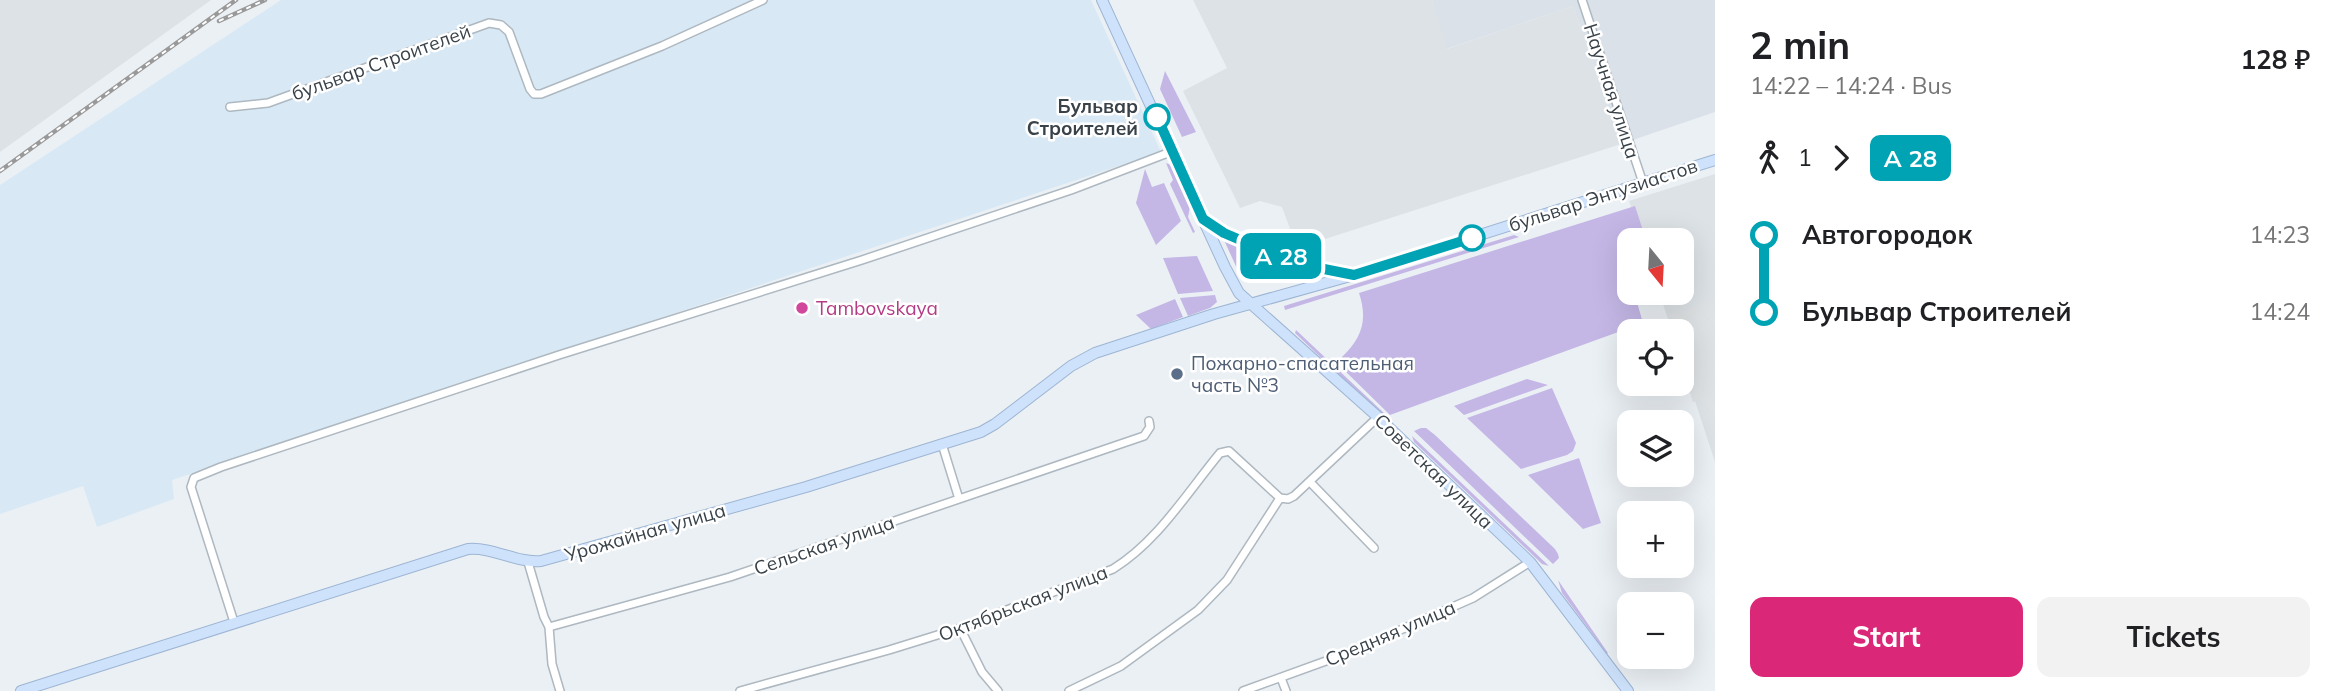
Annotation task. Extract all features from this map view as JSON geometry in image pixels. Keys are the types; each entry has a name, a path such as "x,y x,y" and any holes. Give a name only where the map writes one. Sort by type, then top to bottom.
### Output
{"main road":[{"name":"Советская улица","path":"1102,0 1233,284 1250,305 1378,417 1530,562 1628,691"},
{"name":"бульвар Энтузиастов","path":"1250,305 1354,275 1715,160"},
{"path":"1203,219 1232,237 1292,260 1354,275"},
{"name":"Урожайная улица","path":"528,562 541,561 794,490 981,432 995,425 1079,360 1174,327 1250,305"},
{"path":"20,691 468,549 496,551 528,562"}],"street":[{"name":"бульвар Строителей","path":"230,107 268,103 489,23 501,25 509,32 530,89 534,93 541,93 662,46 763,0"},
{"name":"Научная улица","path":"1582,0 1643,183"},
{"path":"234,622 191,487 194,478 545,359 862,260 1071,190 1173,151"},
{"path":"1069,691 1121,666 1198,610 1227,580 1280,498 1288,499 1294,496 1378,417"},
{"name":"Сельская улица","path":"549,627 730,577 1144,436 1150,427 1149,421"},
{"path":"942,444 959,499"},
{"name":"Октябрьская улица","path":"740,691 960,628 1113,569 1131,558 1169,519 1220,453 1229,451 1280,498"},
{"path":"1310,482 1374,548"},
{"path":"528,562 549,627 552,664 560,691"},
{"name":"Средняя улица","path":"1243,691 1348,653 1472,598 1530,562"},
{"path":"960,628 982,672 998,691"},
{"path":"1280,678 1286,691"}],"shaded area":[{"path":"0,0 211,0 0,152"},
{"path":"281,0 1091,0 1161,152 172,480 174,499 97,527 83,486 0,514 0,185"},
{"path":"1193,0 1432,0 1447,49 1573,6 1621,144 1297,248 1282,207 1260,201 1240,208 1183,91 1227,68"},
{"path":"1432,0 1715,0 1715,112 1621,144 1573,6 1446,49"},
{"path":"1165,71 1196,132 1182,137 1160,89"},
{"path":"1166,163 1171,165 1190,207 1188,217 1195,232 1193,233 1170,184 1173,180"},
{"path":"1145,169 1152,187 1164,183 1181,221 1156,245 1136,203"},
{"path":"1715,174 1715,462 1693,396 1694,319 1668,319 1663,305 1694,305 1694,228 1638,228 1629,201"},
{"path":"1635,206 1642,228 1617,228 1617,305 1638,305 1642,319 1617,319 1617,332 1390,415 1343,369 1342,357 1359,336 1363,320 1359,293"},
{"path":"1514,235 1519,237 1285,310 1284,306"},
{"path":"1223,238 1251,249 1265,283 1241,277"},
{"path":"1258,253 1308,271 1270,283"},
{"path":"1197,256 1213,291 1178,294 1163,258"},
{"path":"1215,295 1217,302 1210,308 1188,316 1180,298"},
{"path":"1715,298 1715,428 1704,400 1693,402 1691,396 1694,396 1694,319 1671,319 1670,315"},
{"path":"1175,299 1183,317 1151,329 1136,315"},
{"path":"1296,330 1385,414 1380,414 1295,333"},
{"path":"1527,379 1548,385 1464,415 1454,406"},
{"path":"1552,388 1576,443 1573,451 1567,455 1521,469 1467,418"},
{"path":"1426,428 1435,435 1555,549 1559,558 1553,564 1414,431"},
{"path":"1412,436 1549,566 1542,564 1414,442"},
{"path":"1579,458 1601,523 1583,529 1528,475"},
{"path":"1558,580 1608,653 1607,654 1562,593"}],"railway":[{"path":"0,171 236,0"},
{"path":"219,21 265,0"}],"bus line":[{"path":"1157,117 1203,219 1224,233 1252,245 1319,268 1354,275 1472,238"}],"place":[{"name":"Бульвар Строителей","path":"1157,117"},
{"name":"Tambovskaya","path":"802,308"},
{"name":"Пожарно-спасательная часть №3","path":"1177,374"}]}
